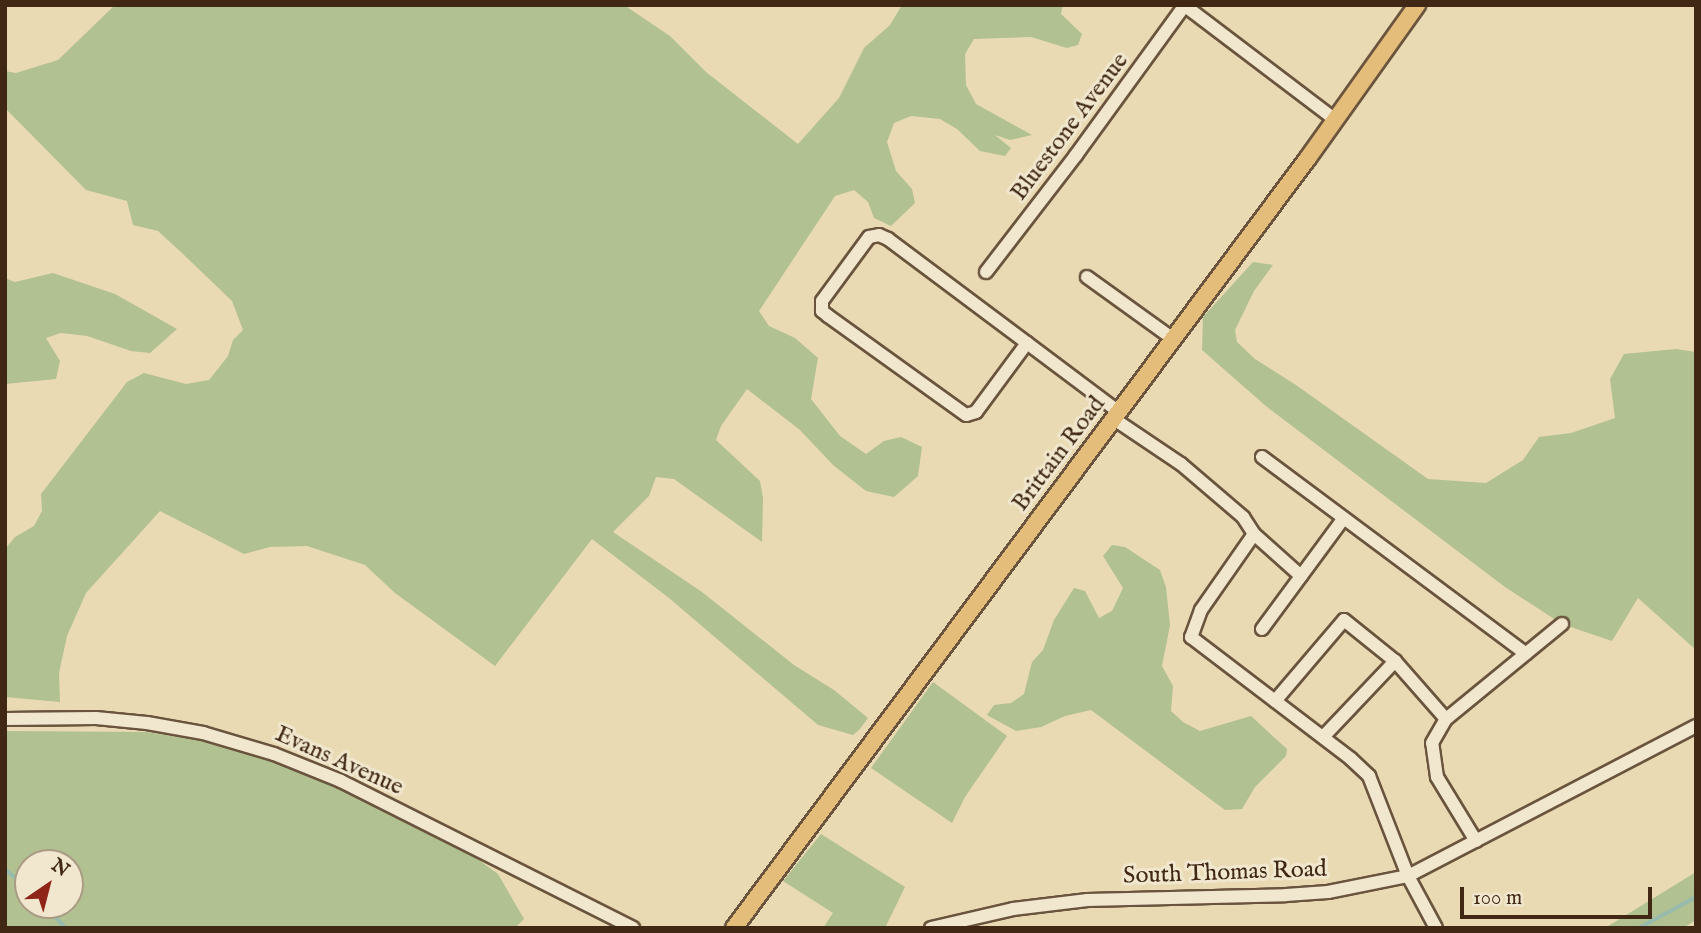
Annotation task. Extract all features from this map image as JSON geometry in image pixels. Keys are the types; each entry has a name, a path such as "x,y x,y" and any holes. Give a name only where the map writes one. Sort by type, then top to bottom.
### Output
{"main road":[{"name":"Brittain Road","path":"734,928 1116,416 1417,5"}],"street":[{"path":"1184,6 1334,119"},
{"name":"Bluestone Avenue","path":"986,272 1076,155 1184,6"},
{"path":"1027,343 976,412 966,415 828,316 822,311 822,300 869,237 880,235 1027,343 1116,416 1181,464 1242,517 1254,534 1301,576"},
{"path":"1087,277 1172,338"},
{"path":"1262,457 1526,654"},
{"path":"1262,629 1343,519"},
{"path":"1254,534 1201,610 1191,637 1323,737 1369,776 1408,876 1436,928"},
{"path":"1276,701 1344,620 1395,661 1446,719"},
{"path":"1476,841 1437,777 1432,743 1446,719 1562,624"},
{"path":"1323,737 1395,661"},
{"name":"Evans Avenue","path":"5,719 96,718 147,723 203,733 274,754 341,781 633,928"},
{"name":"South Thomas Road","path":"931,928 986,914 1087,900 1328,892 1408,876 1696,726"}],"green space":[{"path":"115,5 624,5 670,36 706,72 798,144 839,98 864,48 890,25 902,5 1063,5 1061,14 1082,34 1078,45 1067,48 1031,37 974,39 965,54 966,85 976,104 1032,135 1010,140 995,135 1011,148 1005,156 980,151 957,129 940,119 911,116 894,123 887,142 896,171 912,189 915,203 891,226 874,218 868,202 854,190 835,196 759,311 769,326 795,338 818,358 811,399 840,436 866,454 884,441 901,437 922,447 918,476 894,497 866,491 833,465 800,430 747,389 721,426 716,440 760,481 763,498 762,542 674,479 656,477 649,496 613,532 702,592 794,665 834,690 868,718 860,729 853,735 818,725 669,598 592,539 495,666 395,593 365,565 307,546 270,547 244,554 160,511 86,593 67,636 59,673 60,702 5,697 5,549 15,537 34,526 42,511 41,494 127,382 144,373 186,384 209,380 228,356 233,340 243,330 232,301 183,254 158,231 133,225 127,201 86,190 5,108 5,71 16,73 58,60"},
{"path":"1253,262 1273,265 1254,291 1235,330 1237,342 1255,359 1428,479 1486,483 1523,460 1539,437 1571,433 1615,418 1610,379 1624,354 1676,349 1696,352 1696,650 1638,598 1612,641 1562,624 1505,587 1267,407 1202,350 1203,317"},
{"path":"53,273 115,294 177,329 150,353 131,351 87,336 61,333 46,338 60,361 56,379 5,384 5,278 15,282"},
{"path":"1112,545 1125,547 1160,570 1166,587 1170,625 1162,666 1173,686 1171,711 1183,722 1200,731 1251,716 1287,749 1286,756 1255,787 1242,809 1225,810 1091,710 1065,716 1041,727 1016,731 987,715 994,705 1011,703 1024,694 1032,662 1043,650 1054,620 1074,588 1085,591 1099,618 1112,611 1123,588 1103,556"},
{"path":"933,682 1007,736 965,797 952,823 871,768"},
{"path":"5,731 147,732 216,743 263,756 347,790 472,855 498,874 524,919 515,928 8,928 5,925"},
{"path":"821,834 905,887 885,928 823,928 833,913 783,881"},
{"path":"1696,872 1696,920 1683,928 1605,928"}],"waterway":[{"path":"5,869 14,876"},
{"path":"1639,928 1696,897"},
{"path":"58,919 66,928"}]}
